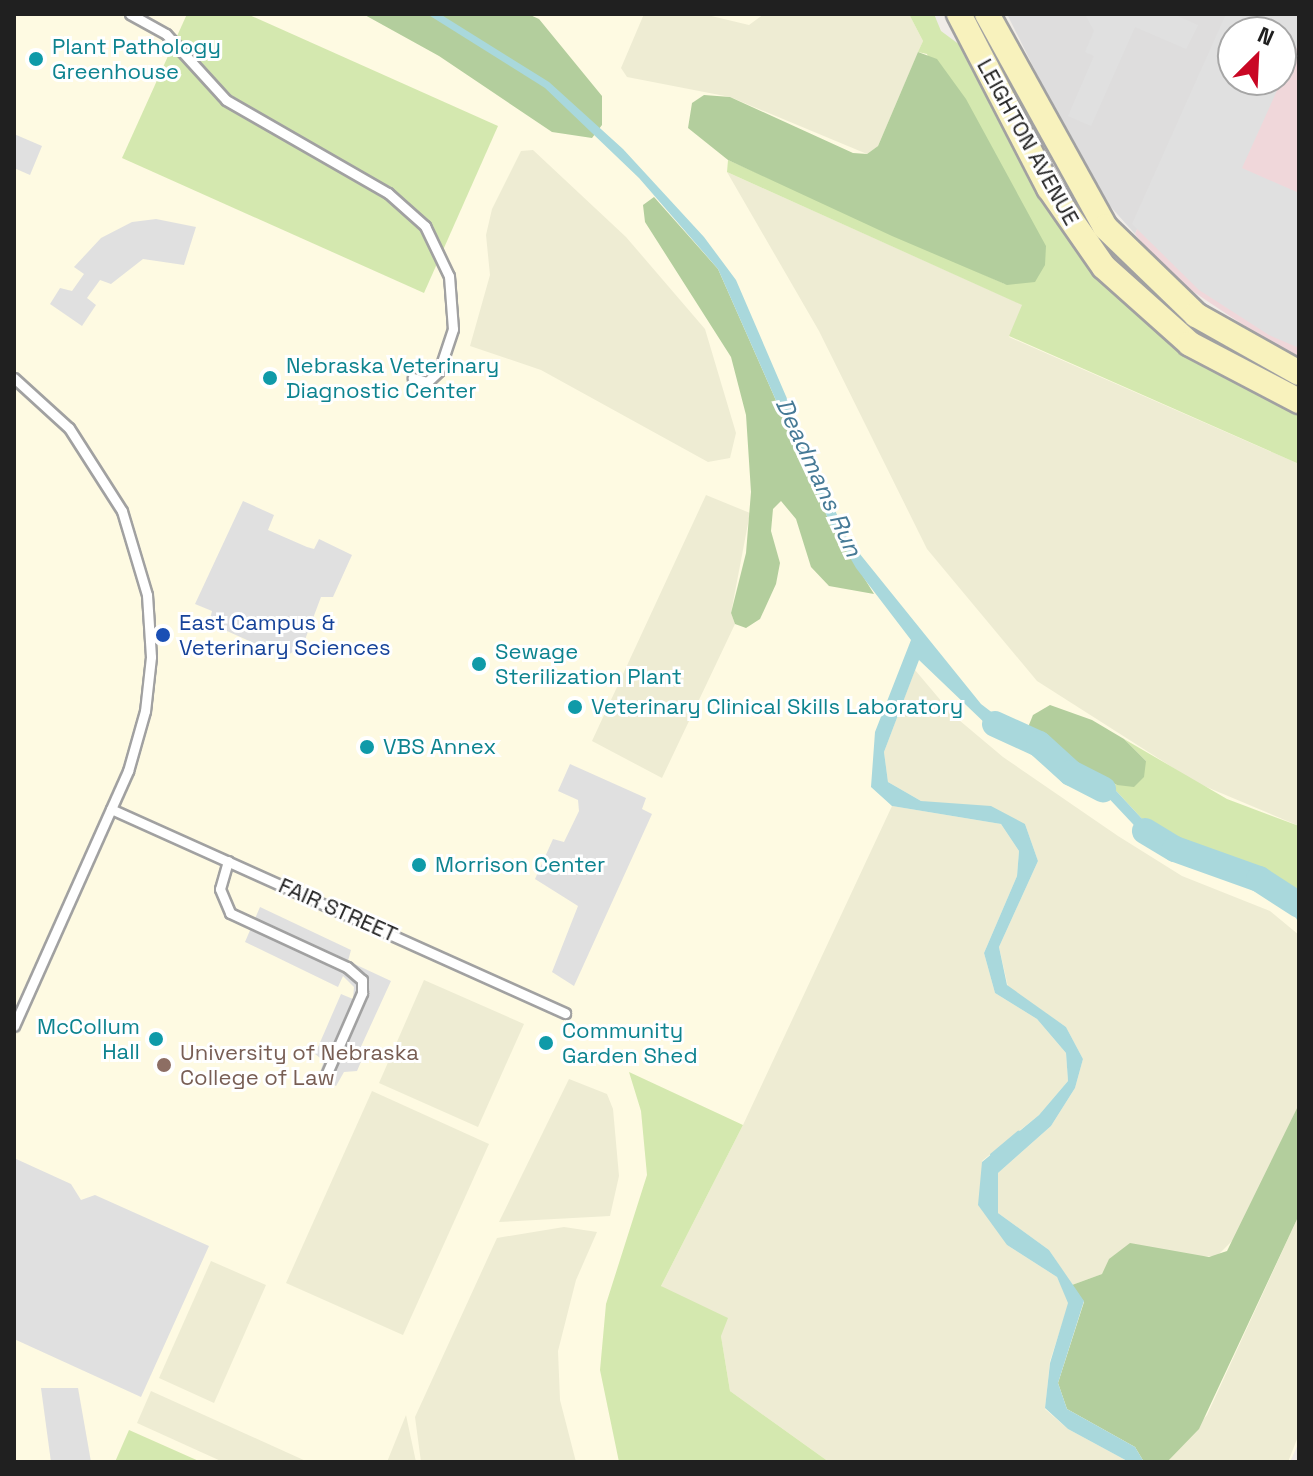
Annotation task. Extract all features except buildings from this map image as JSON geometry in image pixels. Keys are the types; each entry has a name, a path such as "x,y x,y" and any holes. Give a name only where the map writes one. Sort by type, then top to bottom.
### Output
{"main road":[{"name":"LEIGHTON AVENUE","path":"959,14 1049,188 1104,267 1190,344 1299,401"},
{"name":"LEIGHTON AVENUE","path":"987,14 1105,227 1196,315 1299,373"}],"lane":[{"path":"130,14 166,34 226,100 388,193 425,226 449,276 453,329 439,371 427,382 413,378"},
{"path":"14,378 43,400 90,454 122,511 141,567 149,615 151,677 137,745 14,1026"},
{"name":"FAIR STREET","path":"111,809 565,1013"},
{"path":"228,861 220,889 230,913 347,967 362,980 362,993 327,1073"}],"shaded area":[{"path":"14,14 914,14 997,174 1299,458 1299,1442 1290,1462 14,1462"},
{"path":"644,14 703,14 749,25 764,14 909,14 923,41 878,146 867,154 730,97 627,77 621,68"},
{"path":"1007,14 1231,14 1217,16 1217,46 1135,234 1093,187"},
{"path":"1085,14 1173,14 1198,25 1186,49 1135,27 1091,126 1068,116 1094,56 1085,52 1094,31"},
{"path":"1226,14 1299,16 1297,46 1297,16 1225,16"},
{"path":"1231,14 1299,14 1299,362 1168,275 1135,234 1217,46 1217,96 1297,96 1297,16"},
{"path":"1217,34 1217,96 1275,96 1242,168 1299,193 1299,348 1269,335 1199,290 1132,224"},
{"path":"14,134 42,146 30,175 14,168"},
{"path":"533,150 626,237 705,329 736,433 730,458 708,462 541,370 470,346 490,275 486,235 492,209 521,151"},
{"path":"727,172 1023,305 1009,337 1299,464 1299,826 1197,783 1037,681 927,549 819,331"},
{"path":"156,219 196,227 184,265 143,259 111,284 100,280 87,298 96,305 82,326 50,304 60,288 72,291 84,274 74,267 101,238 132,222"},
{"path":"706,495 750,513 731,613 735,624 662,778 592,741"},
{"path":"243,501 274,515 268,530 314,549 319,539 352,555 333,597 321,597 303,645 285,657 209,623 212,611 195,604"},
{"path":"915,670 953,715 1003,757 1182,876 1270,911 1299,935 1299,1104 1236,1237 1217,1256 1110,1259 1102,1274 1072,1285 1049,1250 998,1213 998,1173 1051,1126 1075,1088 1083,1059 1066,1027 1008,987 999,947 1038,861 1025,824 921,801 888,782 884,752"},
{"path":"570,764 646,798 642,809 652,814 574,986 552,972 578,906 535,879 553,839 564,842 579,811 578,800 558,791"},
{"path":"892,806 1001,824 1019,851 1017,876 984,953 995,993 1037,1019 1066,1053 1068,1081 1039,1115 982,1161 1007,1245 1057,1277 1069,1303 1050,1361 1045,1409 1068,1429 1129,1462 829,1462 730,1391 721,1336 661,1286 743,1125"},
{"path":"260,907 351,950 348,961 391,981 359,1051 363,1057 357,1071 344,1072 336,1086 318,1078 324,1061 315,1054 341,994 353,999 354,987 343,976 338,987 245,942"},
{"path":"424,980 524,1024 478,1127 379,1083"},
{"path":"569,1079 607,1094 613,1109 619,1176 610,1216 499,1222"},
{"path":"372,1091 489,1144 403,1335 286,1283"},
{"path":"14,1158 71,1184 81,1200 95,1195 209,1246 141,1397 14,1339"},
{"path":"1299,1215 1299,1434 1288,1462 1167,1462 1207,1415"},
{"path":"564,1227 597,1232 576,1280 558,1351 560,1400 576,1462 421,1462 415,1417 497,1238"},
{"path":"211,1261 266,1285 214,1403 159,1378"},
{"path":"41,1388 78,1388 91,1462 51,1462"},
{"path":"151,1391 308,1462 223,1462 137,1423"},
{"path":"406,1415 416,1462 387,1462"}],"green space":[{"path":"187,14 247,14 498,126 424,293 122,158"},
{"path":"363,14 528,14 539,19 602,96 602,125 592,138 552,132 439,56"},
{"path":"934,14 941,31 964,48 1109,283 1299,409 1299,464 1009,336 1022,305 727,172 728,160 1005,284 927,54 918,52 923,41 910,16"},
{"path":"918,52 937,59 966,99 1046,246 1045,265 1035,282 1007,285 892,236 728,160 688,128 692,103 704,95 730,97 853,153 867,154 878,146"},
{"path":"654,197 718,269 830,523 874,594 829,586 811,567 796,519 781,501 773,509 771,531 780,563 776,584 760,619 746,628 735,624 731,613 746,553 751,492 746,415 731,357 645,222 643,205"},
{"path":"1050,705 1092,720 1124,739 1146,761 1144,777 1134,787 1117,785 1024,737 1033,715"},
{"path":"1124,739 1227,799 1299,826 1299,907 1287,887 1157,835 1107,781 1117,785 1146,761"},
{"path":"629,1072 743,1125 661,1286 728,1318 721,1336 730,1391 829,1462 619,1462 600,1370 606,1304 647,1175 641,1111"},
{"path":"1299,1104 1299,1215 1199,1429 1167,1462 1144,1462 1135,1447 1067,1409 1058,1383 1084,1302 1072,1285 1102,1274 1109,1259 1130,1243 1209,1257 1227,1251"},
{"path":"129,1430 201,1462 115,1462"}],"water":[{"path":"427,14 440,14 549,82 623,149 704,237 736,280 847,538 981,704 1025,738 1107,781 1157,835 1287,887 1299,907 1299,923 1283,897 1147,839 1101,790 989,727 919,660 884,752 888,782 921,801 991,806 1025,824 1038,861 999,947 1007,985 1066,1027 1083,1059 1075,1088 1051,1126 998,1173 998,1213 1049,1250 1084,1301 1058,1383 1067,1409 1135,1447 1144,1462 1129,1462 1068,1429 1045,1408 1050,1363 1068,1303 1057,1277 1007,1245 978,1205 982,1162 1039,1115 1068,1081 1066,1053 1037,1019 995,993 984,953 1017,876 1019,851 1001,824 892,806 871,787 875,732 911,640 856,568 830,523 718,269 639,178 545,88"}],"waterway":[{"name":"Deadmans Run","path":"995,724 1039,744 1071,773 1103,789"},
{"name":"Deadmans Run","path":"1145,831 1175,849 1259,879 1299,905"},
{"path":"992,1155 1019,1132"}],"place":[{"name":"Plant Pathology Greenhouse","path":"36,59"},
{"name":"Nebraska Veterinary Diagnostic Center","path":"270,378"},
{"name":"East Campus & Veterinary Sciences","path":"163,635"},
{"name":"Sewage Sterilization Plant","path":"479,664"},
{"name":"Veterinary Clinical Skills Laboratory","path":"575,707"},
{"name":"VBS Annex","path":"367,747"},
{"name":"Morrison Center","path":"419,865"},
{"name":"McCollum Hall","path":"156,1039"},
{"name":"Community Garden Shed","path":"546,1043"},
{"name":"University of Nebraska College of Law","path":"164,1065"}]}
